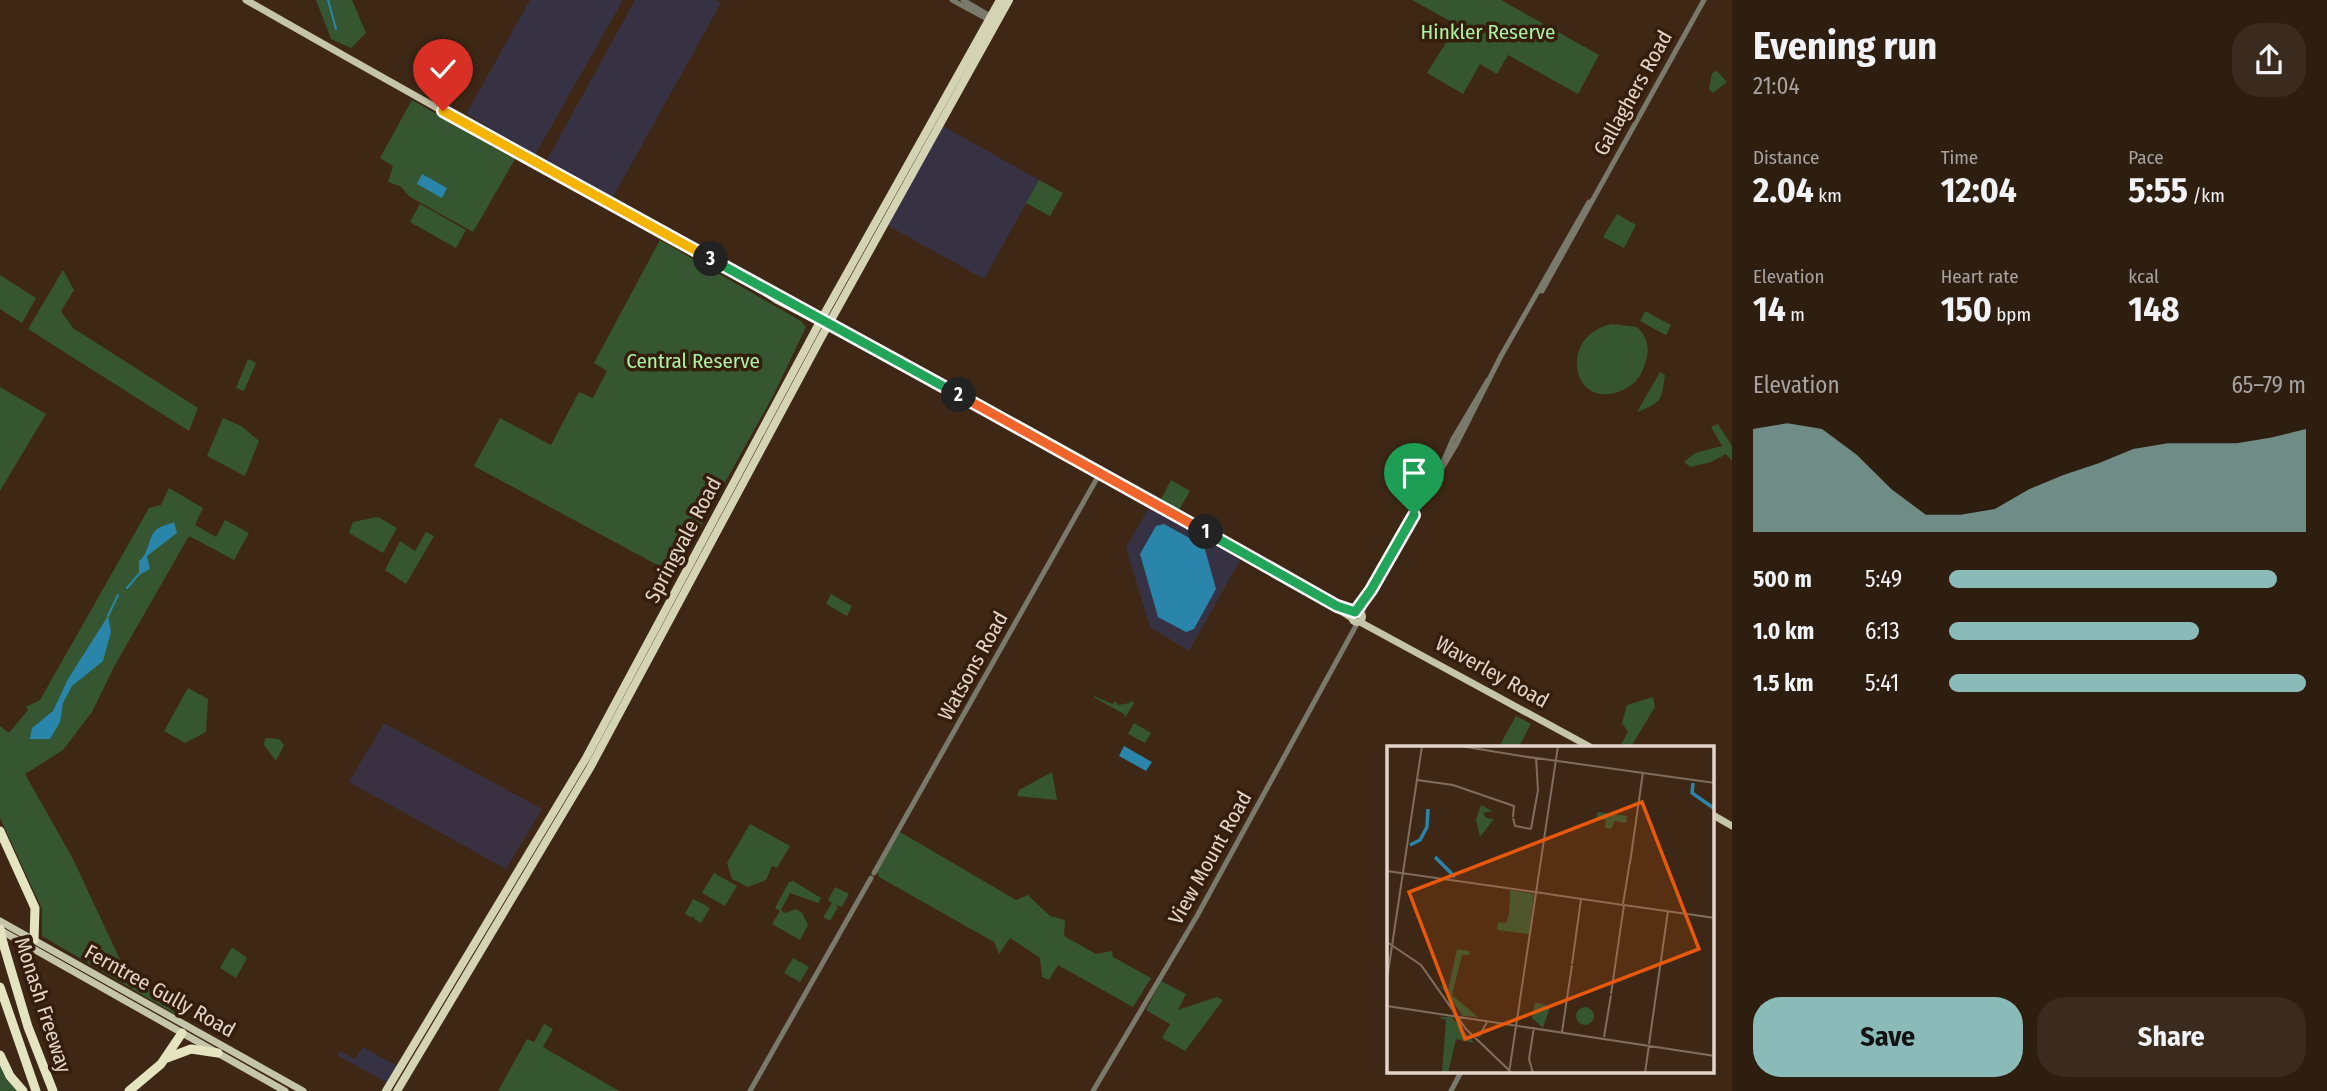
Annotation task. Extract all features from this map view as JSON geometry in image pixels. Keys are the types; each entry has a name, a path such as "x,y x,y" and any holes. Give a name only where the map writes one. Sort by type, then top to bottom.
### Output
{"highway":[{"name":"Springvale Road","path":"993,20 1000,0"},
{"name":"Springvale Road","path":"386,1091 586,758 811,338 831,311 993,20 1009,0"},
{"name":"Springvale Road","path":"397,1091 595,760 821,338 824,323"},
{"path":"0,831 35,908 34,940"},
{"name":"Monash Freeway","path":"0,930 28,1027 53,1091"},
{"name":"Monash Freeway","path":"0,987 36,1091"},
{"path":"129,1091 166,1058 182,1033"},
{"path":"166,1058 185,1049 218,1053"},
{"path":"0,1055 23,1091"}],"main road":[{"name":"Waverley Road","path":"246,0 1588,746"},
{"path":"811,338 810,315 831,311 838,330 821,338"},
{"path":"1714,816 1732,826"},
{"name":"Ferntree Gully Road","path":"0,921 303,1091"},
{"name":"Ferntree Gully Road","path":"0,930 285,1091"}],"street":[{"path":"951,0 993,20"},
{"path":"962,0 993,20"},
{"name":"Gallaghers Road","path":"1358,617 1704,0"},
{"name":"Watsons Road","path":"750,1091 1100,473"},
{"name":"View Mount Road","path":"1093,1091 1197,916 1351,638 1358,617"},
{"path":"1451,1091 1460,1074"}],"shaded area":[{"path":"530,0 623,0 535,155 466,114"},
{"path":"635,0 716,0 721,3 613,197 547,160"},
{"path":"943,126 1039,180 984,279 887,225"},
{"path":"1149,507 1240,560 1189,651 1150,627 1126,548"},
{"path":"384,723 542,809 506,869 349,782"},
{"path":"363,1047 397,1066 386,1082 337,1055 340,1051 355,1059"}],"green space":[{"path":"316,0 352,0 366,33 351,48 331,39"},
{"name":"Hinkler Reserve","path":"1412,0 1501,0 1599,55 1578,94 1508,55 1497,74 1480,64 1463,94 1427,73 1457,25"},
{"path":"1717,71 1727,82 1713,93 1709,89 1712,73"},
{"path":"412,100 515,159 473,232 410,197 400,186 388,182 393,166 380,158"},
{"path":"1039,180 1063,193 1050,216 1026,203"},
{"path":"420,204 466,230 456,248 410,222"},
{"path":"1617,214 1636,225 1624,248 1603,237"},
{"name":"Central Reserve","path":"660,240 801,321 806,327 773,396 674,574 474,466 500,418 551,445 579,392 593,398 607,371 594,363"},
{"path":"63,270 74,290 61,311 73,328 198,408 189,431 28,329"},
{"path":"0,275 36,298 22,323 0,309"},
{"path":"1645,311 1671,325 1666,335 1640,321"},
{"path":"1612,324 1637,327 1647,342 1648,351 1643,371 1635,382 1623,390 1605,394 1592,391 1582,382 1577,370 1578,356 1583,342 1595,331"},
{"path":"248,359 256,363 244,391 236,388"},
{"path":"1660,372 1665,375 1659,400 1637,412"},
{"path":"0,387 46,414 0,491"},
{"path":"223,418 241,426 259,441 245,476 207,456"},
{"path":"1718,424 1732,446 1732,461 1726,454 1711,462 1690,467 1684,462 1695,453 1722,446 1711,427"},
{"path":"1171,480 1190,491 1179,510 1161,499"},
{"path":"169,488 203,508 195,525 216,537 225,520 249,533 234,560 189,536 115,665 92,712 63,750 25,774 73,859 123,966 180,1017 42,936 42,909 0,818 0,726 9,733 28,710 26,707 40,700 149,508 161,505"},
{"path":"378,517 397,528 383,553 349,533 353,522"},
{"path":"426,532 434,536 406,584 385,570 400,541 415,551"},
{"path":"831,594 852,606 847,616 826,604"},
{"path":"188,688 208,699 206,732 185,743 164,731"},
{"path":"1097,693 1096,697 1113,704 1115,701 1118,705 1130,703 1131,700 1134,703 1125,718 1124,714 1095,698 1093,700"},
{"path":"1653,697 1655,707 1631,746 1620,746 1628,732 1622,723 1627,705"},
{"path":"1516,716 1531,724 1519,746 1500,745"},
{"path":"1134,723 1151,733 1145,743 1128,734"},
{"path":"266,738 279,739 284,745 276,761 263,744"},
{"path":"1052,772 1057,800 1017,796 1019,790"},
{"path":"750,824 790,846 777,868 772,866 766,880 748,887 732,879 727,863"},
{"path":"900,832 1016,900 1028,895 1050,916 1065,920 1064,936 1096,954 1112,951 1113,957 1151,978 1133,1007 1058,965 1049,980 1042,977 1040,958 1010,938 999,954 994,942 879,877 877,871"},
{"path":"714,873 737,886 725,906 702,893"},
{"path":"793,881 821,898 818,903 790,893 781,910 785,913 796,909 802,913 808,925 800,940 772,924 780,911 775,908 789,882"},
{"path":"835,887 849,894 842,907 834,904 838,907 830,921 823,917 832,903 828,900"},
{"path":"693,899 701,903 700,906 702,903 710,908 701,923 694,919 694,915 692,918 685,914"},
{"path":"232,947 247,958 236,978 220,968"},
{"path":"793,958 809,967 800,982 784,973"},
{"path":"1161,981 1186,994 1178,1010 1217,997 1223,1000 1185,1051 1162,1038 1170,1024 1146,1010"},
{"path":"544,1024 553,1029 543,1047 619,1091 498,1091 527,1039 534,1042"},
{"path":"0,1065 18,1091 0,1091"}],"water":[{"path":"422,174 447,188 442,198 417,184"},
{"path":"174,522 177,533 147,556 150,569 139,575 139,561 143,558 154,533"},
{"path":"1164,524 1204,546 1216,589 1194,629 1186,632 1158,617 1140,554 1156,526"},
{"path":"108,616 111,632 103,661 72,686 63,703 60,722 50,739 30,739 32,728 53,711 68,679"},
{"path":"1124,746 1152,762 1146,771 1119,756"}],"waterway":[{"path":"328,0 336,29"},
{"path":"127,588 139,574"},
{"path":"108,616 118,595"}],"route":[{"path":"443,111 894,358 1337,606 1356,612 1414,515"}]}
